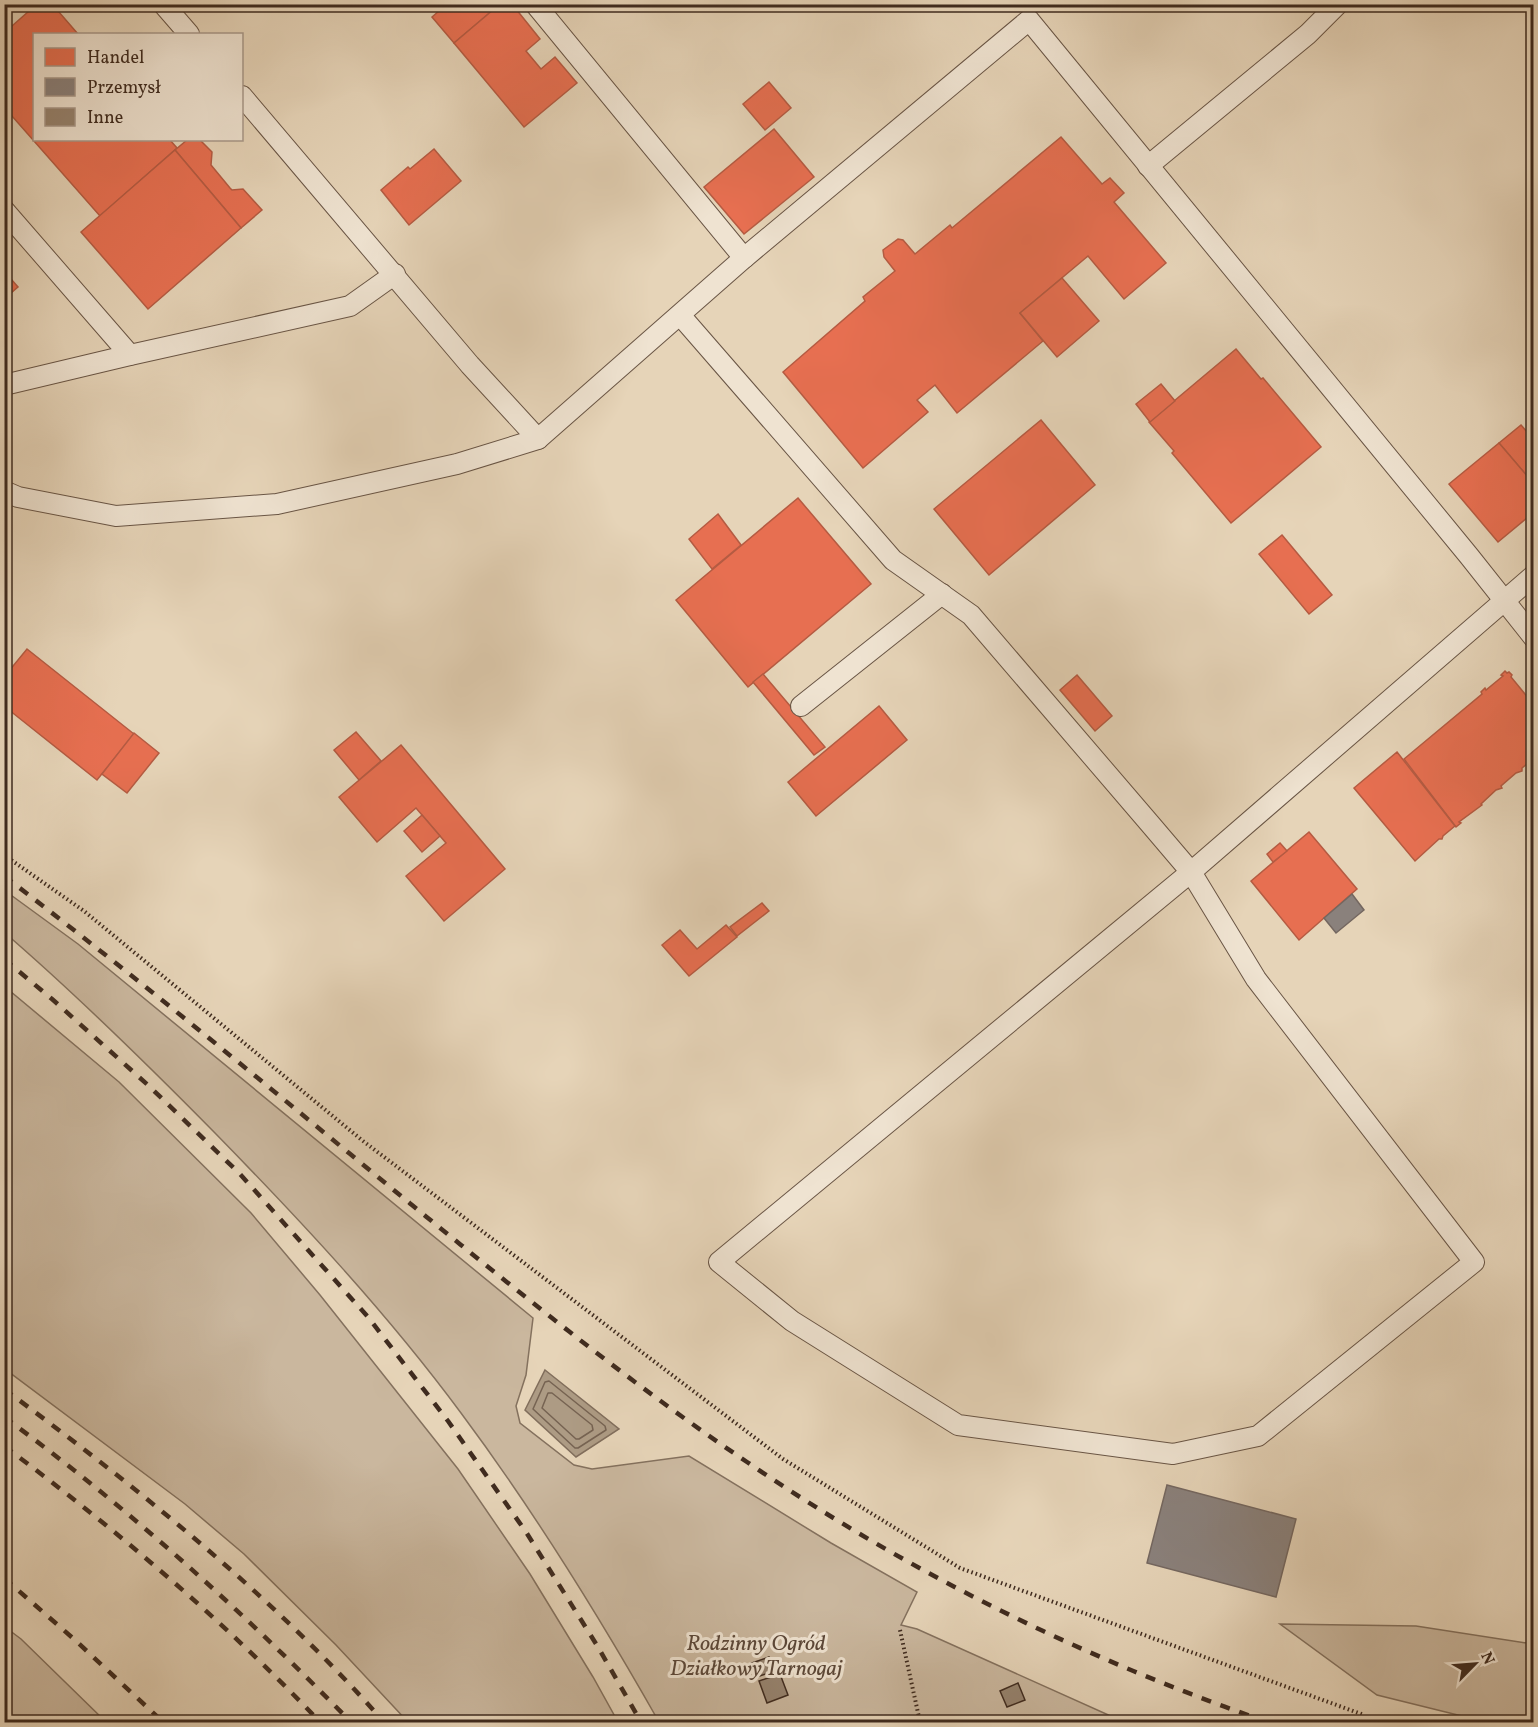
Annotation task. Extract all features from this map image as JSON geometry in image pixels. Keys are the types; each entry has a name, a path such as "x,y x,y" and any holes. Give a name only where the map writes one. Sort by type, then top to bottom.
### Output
{"lane":[{"path":"163,4 188,33"},
{"path":"535,4 744,258"},
{"path":"1148,166 1308,34 1338,4"},
{"path":"4,491 18,496 116,516 277,504 457,464 538,439 744,258 1029,20 1533,638"},
{"path":"243,97 470,364 538,439"},
{"path":"4,210 130,355"},
{"path":"4,385 350,306 395,274"},
{"path":"680,315 893,561 971,615 1191,872 1256,979 1474,1263 1258,1436 1173,1454 958,1425 792,1321 719,1262 1191,872 1533,575"},
{"path":"801,706 942,594"}],"path":[{"path":"4,855 84,911 363,1141 783,1459 960,1568 1364,1715"},
{"path":"900,1630 920,1722"}],"green space":[{"name":"Rodzinny Ogród Działkowy Tarnogaj","path":"4,890 78,944 533,1318 526,1375 516,1406 520,1423 574,1465 592,1469 689,1456 831,1543 917,1592 901,1625 917,1629 1124,1722 659,1722 589,1603 540,1526 488,1450 433,1376 374,1304 248,1166 112,1031 5,933"},
{"path":"4,986 119,1082 251,1213 320,1295 458,1469 530,1574 618,1722 408,1722 336,1645 244,1554 185,1504 5,1369"},
{"path":"1280,1624 1416,1626 1533,1644 1533,1722 1486,1722 1377,1695"},
{"path":"5,1627 21,1639 106,1722 5,1722"}],"water":[{"path":"545,1370 619,1429 576,1457 525,1410"}],"building: Handel":[{"path":"37,4 52,4 77,33 33,33 33,140 4,107 4,33"},
{"path":"447,4 500,4 454,43 432,17"},
{"path":"500,4 512,4 540,39 526,51 541,69 555,57 577,83 524,127 454,43"},
{"path":"769,82 791,108 765,130 743,104"},
{"path":"774,129 814,177 744,234 704,187"},
{"path":"1061,137 1102,184 1110,178 1124,193 1114,202 1166,263 1124,299 1088,256 1020,313 1043,341 957,413 935,385 917,400 928,412 863,468 783,372 865,301 863,297 895,271 884,257 883,250 898,239 903,240 915,254 950,225 952,228"},
{"path":"34,141 171,141 177,148 100,216"},
{"path":"186,141 201,141 212,152 211,165 230,188 232,190 243,189 262,210 241,228 175,150"},
{"path":"434,149 461,181 409,225 381,190"},
{"path":"175,150 241,228 148,309 81,232"},
{"path":"4,271 18,287 4,299"},
{"path":"1062,278 1099,321 1057,357 1020,313"},
{"path":"1236,349 1321,447 1231,523 1149,422"},
{"path":"1161,384 1175,401 1150,422 1136,404"},
{"path":"1041,420 1095,485 989,575 934,509"},
{"path":"1521,425 1534,440 1534,484 1499,443"},
{"path":"1499,443 1534,484 1534,512 1498,542 1449,484"},
{"path":"798,498 871,584 748,687 676,600"},
{"path":"718,514 741,545 712,569 689,539"},
{"path":"1282,535 1332,595 1309,614 1259,554"},
{"path":"27,649 134,734 97,780 4,706 4,677"},
{"path":"1505,671 1512,675 1511,677 1534,705 1534,758 1456,827 1404,759 1482,694 1485,688 1486,690 1503,676 1501,675"},
{"path":"763,674 825,747 814,755 753,682"},
{"path":"1077,675 1112,716 1095,731 1060,690"},
{"path":"879,706 907,740 816,816 788,782"},
{"path":"356,732 381,761 359,780 334,750"},
{"path":"134,733 159,753 127,793 102,774"},
{"path":"401,745 505,869 444,921 406,876 446,843 416,808 377,842 339,797"},
{"path":"1397,752 1455,826 1415,861 1354,788"},
{"path":"422,815 440,836 422,852 404,831"},
{"path":"1309,832 1357,889 1299,940 1251,881"},
{"path":"1280,843 1287,851 1273,862 1267,854"},
{"path":"762,903 769,911 737,936 730,927"},
{"path":"726,925 737,937 689,976 662,945 680,930 697,949"}],"building: Przemysł":[{"path":"1352,894 1364,910 1336,933 1324,918"},
{"path":"1167,1485 1296,1519 1276,1597 1147,1563"}],"building: Inne":[{"path":"769,1657 774,1671 754,1678 749,1664"},
{"path":"780,1674 788,1695 767,1703 759,1681"},
{"path":"1018,1683 1025,1700 1007,1707 1000,1691"}],"railway":[{"path":"4,876 159,997 535,1305 661,1401 747,1462 870,1540 999,1610 1132,1670 1268,1722"},
{"path":"4,959 149,1086 240,1174 368,1317 448,1421 526,1532 598,1647 641,1722"},
{"path":"4,1389 154,1505 251,1588 297,1631 384,1722"},
{"path":"4,1417 141,1525 227,1601 351,1722"},
{"path":"4,1446 88,1510 208,1612 320,1722"},
{"path":"4,1578 163,1722"}]}
